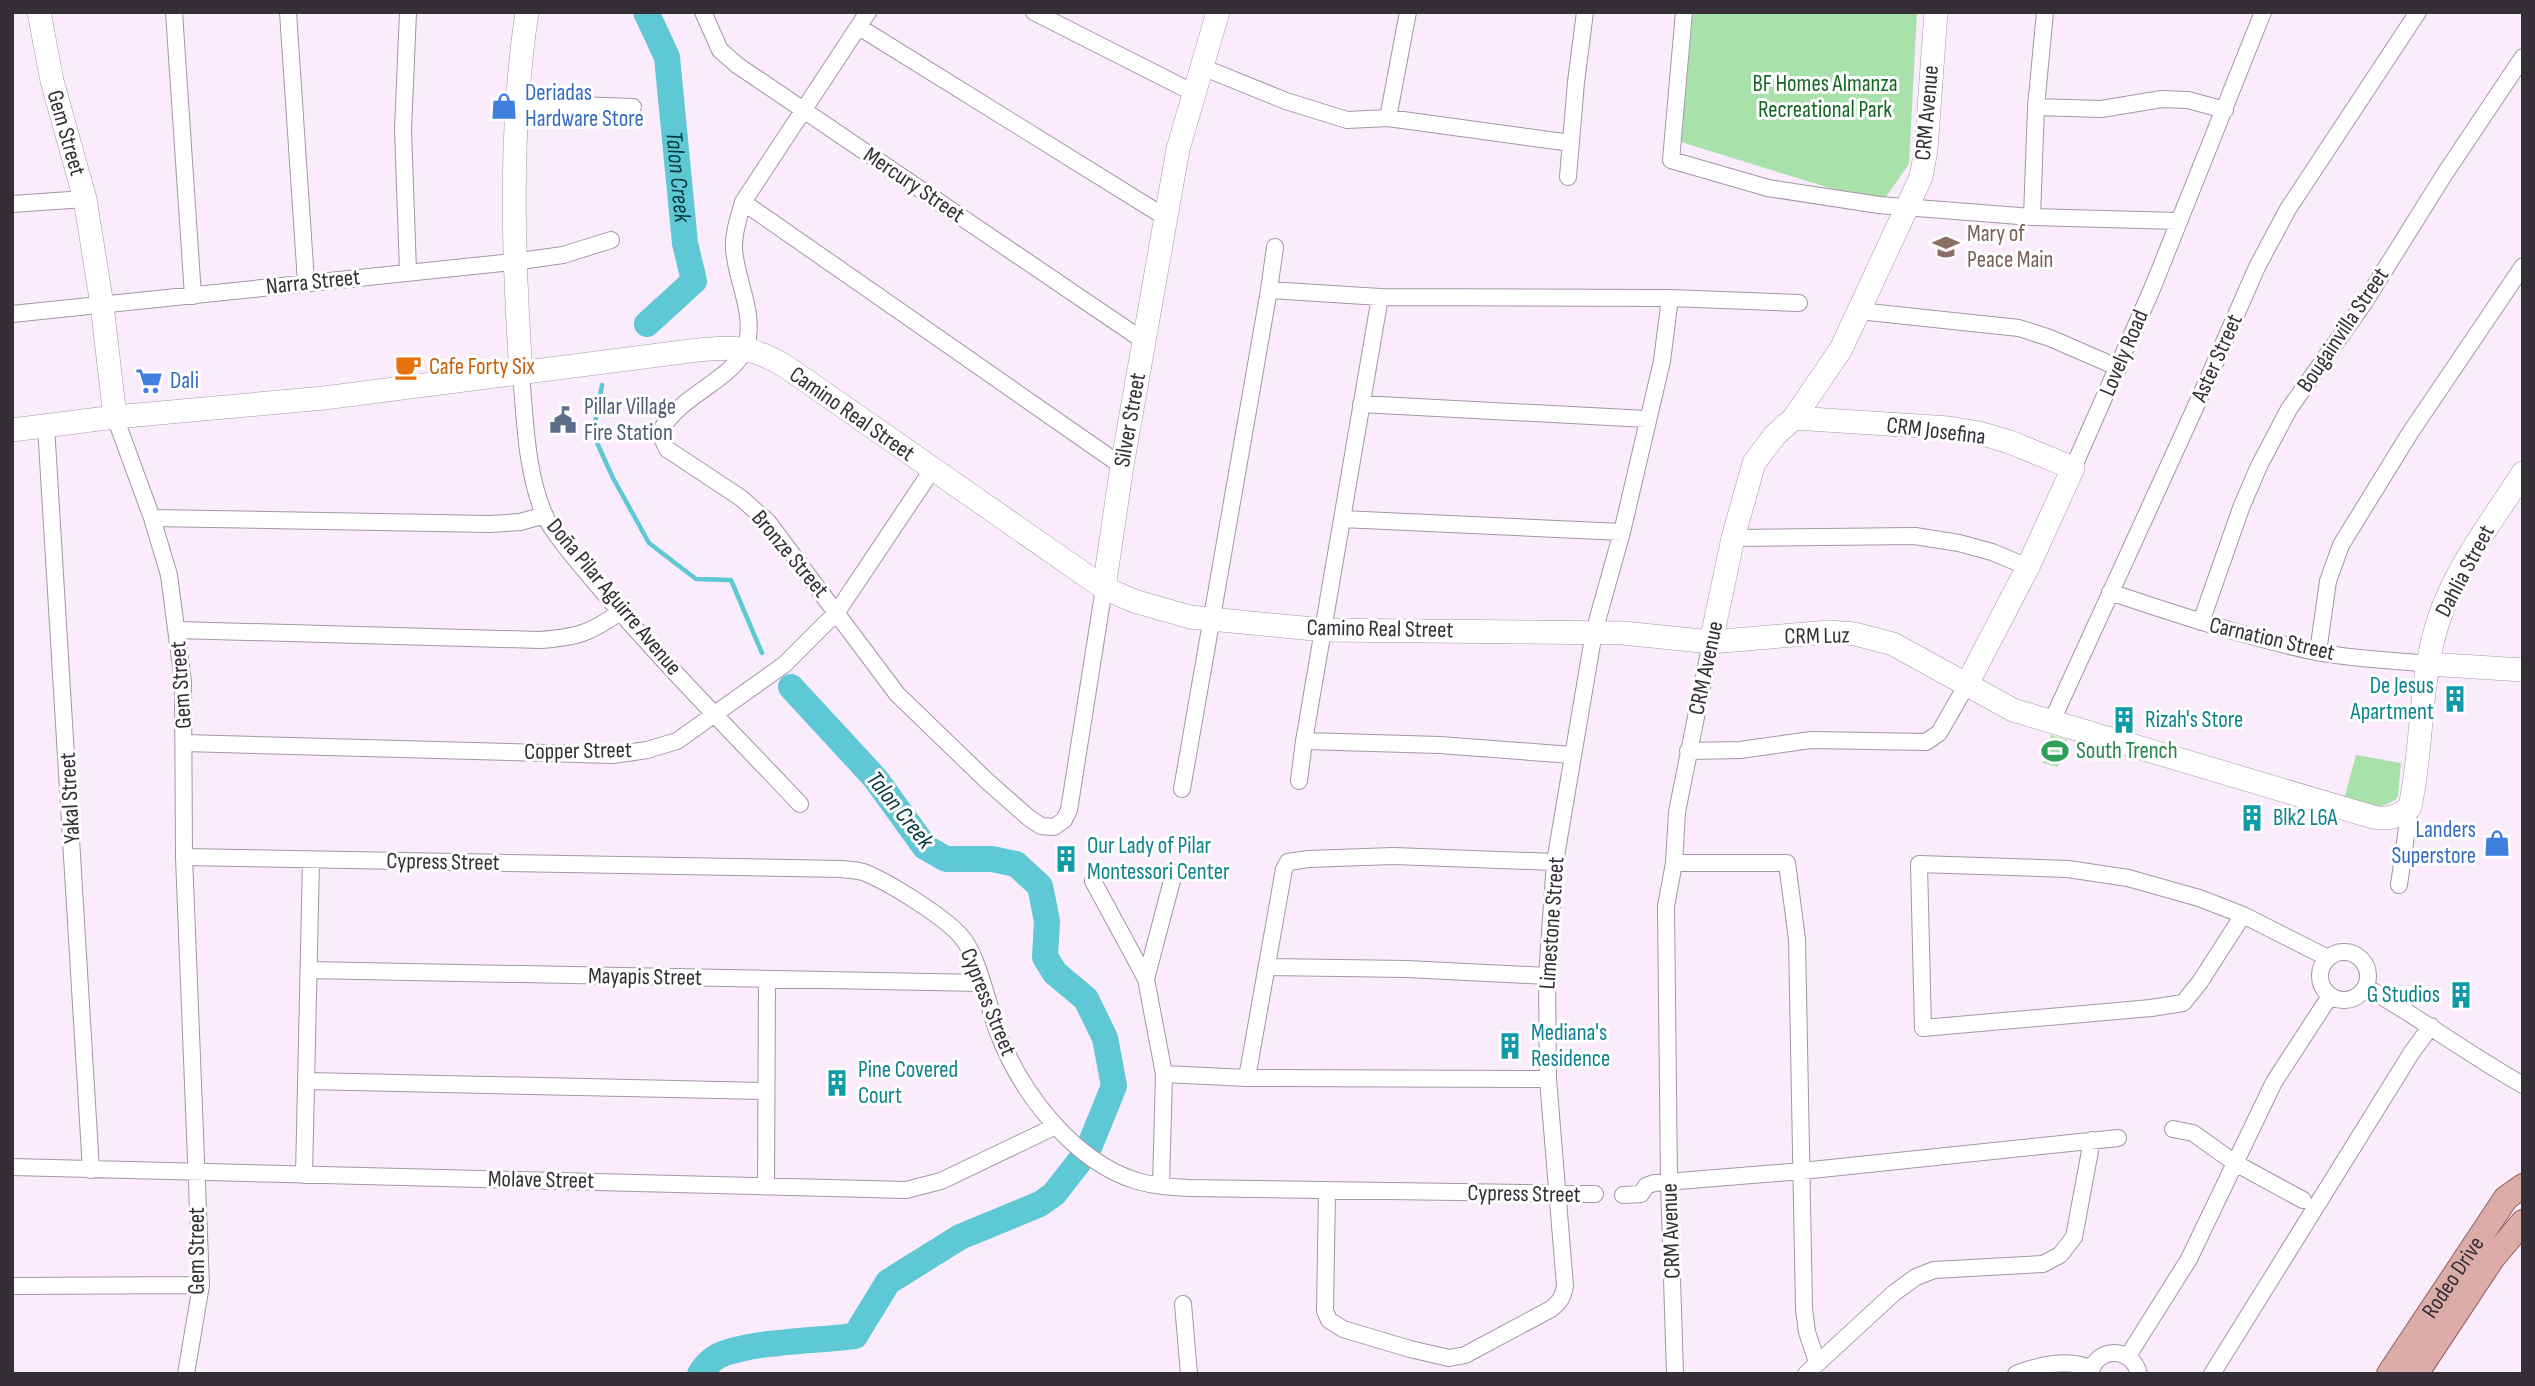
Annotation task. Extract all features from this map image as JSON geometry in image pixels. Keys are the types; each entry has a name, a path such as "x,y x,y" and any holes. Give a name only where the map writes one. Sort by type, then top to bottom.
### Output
{"main road":[{"name":"Rodeo Drive","path":"2389,1374 2507,1198 2523,1186"},
{"name":"Rodeo Drive","path":"2416,1374 2492,1259 2523,1222"}],"street":[{"name":"Gem Street","path":"39,12 52,81 85,199 102,305 115,417 152,518 169,575 183,682 184,857 201,1285 186,1374"},
{"path":"174,12 192,296"},
{"path":"288,12 306,282"},
{"path":"408,12 403,130 408,271"},
{"name":"Doña Pilar Aguirre Avenue","path":"527,12 517,103 513,262 525,422 533,473 545,515 583,568 620,612 800,804"},
{"name":"Mercury Street","path":"703,12 720,50 737,65 1143,341"},
{"path":"746,348 749,335 748,316 734,247 743,202 868,12"},
{"path":"1034,12 1194,93"},
{"name":"Silver Street","path":"1054,827 1064,820 1069,810 1122,466 1178,149 1219,12"},
{"path":"1388,118 1408,12"},
{"path":"1569,177 1576,82 1585,12"},
{"path":"1684,12 1671,160 1768,188 1832,199 2032,217 2178,220"},
{"name":"CRM Avenue","path":"1675,1374 1669,1182 1666,906 1674,863 1677,812 1688,751 1734,538 1754,463 1775,435 1794,418 1841,349 1921,177 1926,150 1936,12"},
{"path":"2032,217 2036,107 2045,12"},
{"name":"Lovely Road","path":"1966,686 2028,567 2119,368 2263,12"},
{"name":"Aster Street","path":"2051,723 2269,243 2287,209 2418,12"},
{"path":"859,27 1165,217"},
{"name":"Bougainvilla Street","path":"2201,622 2241,508 2259,466 2289,410 2364,303 2444,175 2523,57"},
{"path":"1202,67 1332,117 1360,121 1388,118 1571,143"},
{"path":"2036,107 2101,109 2162,99 2188,100 2225,110"},
{"path":"517,103 633,107"},
{"path":"12,204 85,199"},
{"path":"743,202 1122,466"},
{"name":"Narra Street","path":"12,314 513,262 563,255 611,240"},
{"path":"1182,789 1275,247"},
{"path":"2318,652 2328,581 2342,545 2403,443 2523,266"},
{"path":"1269,290 1380,297 1670,298 1799,303"},
{"path":"1299,781 1380,297"},
{"name":"Limestone Street","path":"1327,1191 1325,1311 1329,1320 1343,1329 1449,1358 1480,1348 1560,1303 1565,1286 1548,1079 1547,976 1555,862 1594,632 1622,533 1662,361 1670,298"},
{"path":"1859,311 2020,328 2119,368"},
{"name":"Camino Real Street","path":"12,430 115,417 324,398 690,351 746,348 785,366 1104,588 1134,601 1190,617 1324,630 1656,635"},
{"name":"Bronze Street","path":"746,348 731,366 666,420 660,433 667,449 741,498 768,522 897,694 987,781 1030,818 1041,826 1054,827"},
{"path":"1361,404 1647,419"},
{"name":"CRM Josefina","path":"1794,418 1979,432 2073,468"},
{"name":"Yakal Street","path":"46,426 91,1170"},
{"name":"Copper Street","path":"185,743 613,755 647,750 677,741 785,664 837,612 932,470"},
{"name":"Dahlia Street","path":"2399,885 2417,777 2428,664 2438,621 2449,593 2468,558 2523,473"},
{"path":"152,518 490,524 520,522 545,515"},
{"path":"1342,519 1622,533"},
{"path":"1734,538 1915,536 1959,542 2028,567"},
{"name":"Carnation Street","path":"2110,592 2201,622 2318,652 2365,659 2523,670"},
{"path":"177,630 540,640 570,638 594,631 620,612"},
{"name":"CRM Luz","path":"1656,635 1711,642 1829,632 1855,634 1893,644 2013,710 2051,723 2373,817 2399,816 2410,807"},
{"path":"1688,751 1764,748 1811,740 1926,742 1939,733 1966,686"},
{"path":"1304,741 1440,746 1572,755"},
{"path":"1247,1078 1284,869 1288,862 1394,856 1555,862"},
{"name":"Cypress Street","path":"184,857 828,869 861,872 880,880 951,928 964,940 1005,1052 1035,1099 1081,1152 1133,1180 1161,1186 1595,1194"},
{"path":"304,1175 311,860"},
{"path":"1674,863 1787,863 1797,939 1804,1309 1812,1368"},
{"path":"2243,915 2200,982 2183,1003 2151,1009 1923,1028 1919,864 2099,872 2188,895 2243,915 2329,958"},
{"path":"1146,979 1174,873"},
{"path":"1093,881 1146,979 1164,1074 1161,1186"},
{"path":"2342,952 2356,955 2366,966 2366,988 2350,1000 2340,1000 2330,996 2321,984 2320,970 2329,958 2342,952"},
{"path":"1268,967 1407,969 1547,976"},
{"name":"Mayapis Street","path":"309,970 981,983"},
{"path":"766,1186 768,979"},
{"path":"2366,988 2431,1026 2483,1063 2523,1086"},
{"path":"2129,1356 2189,1259 2274,1082 2330,996"},
{"path":"2212,1374 2412,1052 2431,1026"},
{"path":"1164,1074 1247,1078 1548,1079"},
{"path":"308,1081 765,1091"},
{"name":"Molave Street","path":"12,1167 906,1190 925,1186 982,1162 1056,1126"},
{"path":"2173,1129 2193,1133 2235,1163 2303,1200"},
{"path":"1623,1195 1641,1194 1650,1184 2118,1138"},
{"path":"1812,1368 1916,1277 1934,1270 2043,1264 2060,1255 2074,1237 2092,1140"},
{"path":"12,1286 201,1285"},
{"path":"1183,1304 1189,1374"},
{"path":"2016,1374 2038,1365 2064,1362 2091,1371 2095,1362 2107,1353 2122,1353 2134,1362 2139,1374"}],"green space":[{"name":"BF Homes Almanza Recreational Park","path":"1693,12 1917,12 1909,164 1881,204 1681,142"},
{"name":"South Trench","path":"2051,735 2067,740 2058,767 2043,763"},
{"path":"2356,755 2401,763 2398,796 2395,800 2378,808 2344,799"}],"waterway":[{"name":"Talon Creek","path":"646,12 667,57 685,243 694,281 647,324"},
{"name":"Talon Creek","path":"602,385 593,434 613,478 649,543 696,579 731,580 762,653"},
{"name":"Talon Creek","path":"791,687 875,778 925,847 946,859 992,859 1016,864 1040,886 1047,921 1045,957 1055,973 1086,999 1105,1038 1114,1086 1090,1145"},
{"name":"Talon Creek","path":"700,1374 717,1357 740,1349 855,1336 888,1282 960,1237 1040,1204 1054,1194 1079,1162"}],"place":[{"name":"Deriadas Hardware Store","path":"504,106"},
{"name":"Mary of Peace Main","path":"1946,247"},
{"name":"Cafe Forty Six","path":"408,367"},
{"name":"Dali","path":"149,381"},
{"name":"Pillar Village Fire Station","path":"563,420"},
{"name":"De Jesus Apartment","path":"2455,699"},
{"name":"Rizah's Store","path":"2124,720"},
{"name":"South Trench","path":"2055,751"},
{"name":"Blk2 L6A","path":"2252,818"},
{"name":"Landers Superstore","path":"2497,843"},
{"name":"Our Lady of Pilar Montessori Center","path":"1066,859"},
{"name":"G Studios","path":"2461,995"},
{"name":"Mediana's Residence","path":"1510,1046"},
{"name":"Pine Covered Court","path":"837,1083"}]}
